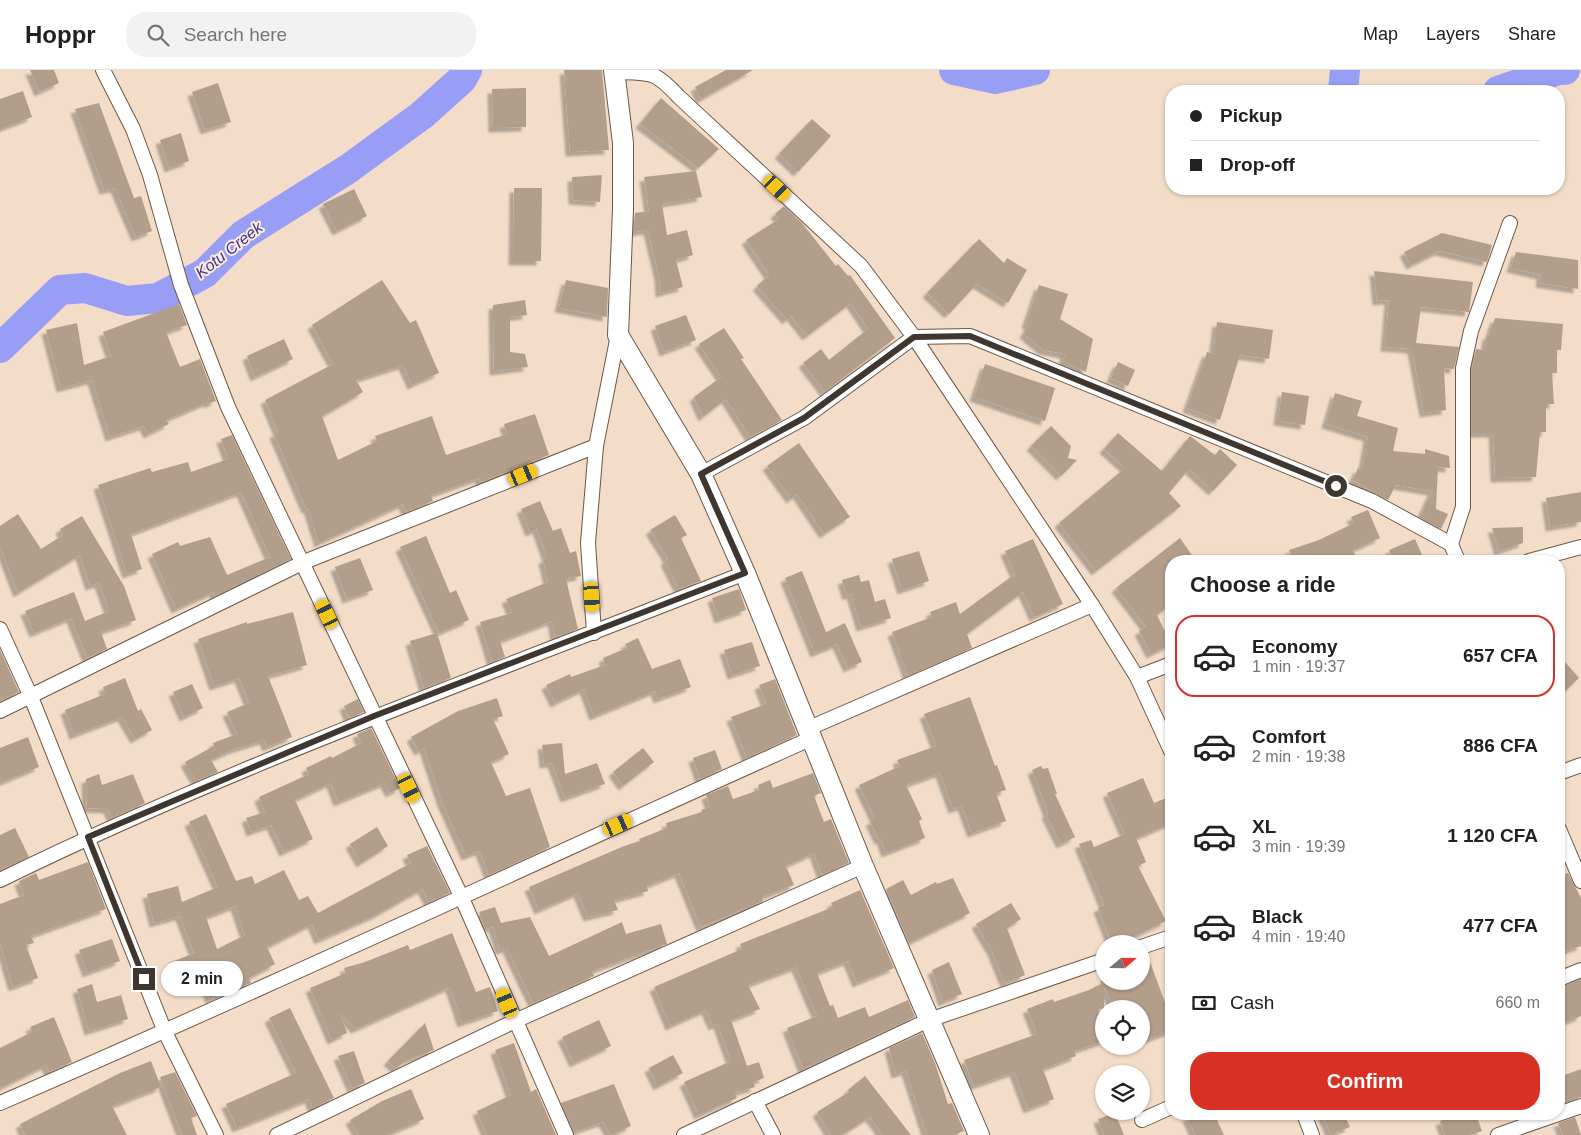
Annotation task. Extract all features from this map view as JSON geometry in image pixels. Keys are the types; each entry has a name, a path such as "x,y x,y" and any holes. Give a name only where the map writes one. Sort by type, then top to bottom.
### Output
{"street":[{"path":"103,70 133,129 150,175 182,286 228,406 304,562 374,716 461,896 566,1135"},
{"path":"594,633 588,543 596,446 618,335 623,209 623,143 614,71 655,73 663,78 679,97 861,266 914,337 1092,605 1137,677 1165,738"},
{"path":"1453,555 1451,544 1464,507 1463,368 1471,331 1510,223"},
{"path":"618,335 701,474 745,573 808,734 863,866 979,1135"},
{"path":"701,474 804,418 914,337 970,336 1372,501 1451,544"},
{"path":"0,711 304,562 596,446"},
{"path":"1552,555 1581,547"},
{"path":"0,880 88,837 374,716 594,633 745,573"},
{"path":"0,1103 165,1032 808,734 1092,605"},
{"path":"0,629 31,697 165,1032 216,1135"},
{"path":"1137,677 1165,666"},
{"path":"1565,770 1581,765"},
{"path":"1565,842 1581,881"},
{"path":"277,1135 515,1021 863,866"},
{"path":"1150,944 1165,939"},
{"path":"684,1135 929,1020 1095,963"},
{"path":"1565,977 1581,970"},
{"path":"755,1101 773,1135"},
{"path":"1565,1112 1581,1106"},
{"path":"1150,1116 1165,1109"},
{"path":"1306,1120 1312,1135"},
{"path":"1498,1135 1541,1120"}],"building":[{"path":"30,70 54,70 59,83 39,92"},
{"path":"564,70 602,70 609,150 570,152"},
{"path":"726,70 753,70 701,99 695,87"},
{"path":"218,83 231,122 205,130 192,92"},
{"path":"526,88 526,127 493,128 492,89"},
{"path":"23,91 32,117 0,129 0,99"},
{"path":"661,98 719,149 698,168 640,124"},
{"path":"99,103 134,198 141,196 152,231 136,237 115,188 104,190 75,109"},
{"path":"812,119 831,136 798,172 779,154"},
{"path":"181,133 189,161 169,168 160,140"},
{"path":"696,171 702,197 662,204 667,235 687,230 693,255 676,260 683,287 660,293 659,276 648,230 634,232 635,213 649,211 644,177"},
{"path":"602,175 600,202 573,200 572,177"},
{"path":"514,188 542,188 541,261 513,261"},
{"path":"354,189 367,216 337,231 323,204"},
{"path":"784,206 802,223 836,266 838,264 848,276 850,275 895,338 825,392 803,363 821,349 829,360 868,329 851,303 807,336 791,316 787,320 757,286 769,275 746,240 779,219 775,214"},
{"path":"1442,233 1492,245 1487,262 1439,251 1411,265 1404,252"},
{"path":"979,239 1004,263 1007,258 1027,270 1008,303 977,284 949,314 927,293"},
{"path":"1516,252 1578,260 1578,289 1540,283 1541,275 1511,268"},
{"path":"1374,271 1473,282 1469,312 1421,307 1416,343 1459,347 1454,369 1444,368 1446,410 1424,413 1412,349 1385,347 1389,300 1377,301"},
{"path":"382,280 410,323 416,320 439,373 412,385 403,365 356,380 363,392 322,416 338,460 377,441 375,436 432,416 446,455 507,434 504,424 535,414 549,455 481,482 479,478 431,495 433,501 406,512 403,504 319,543 308,508 306,509 274,434 278,432 265,400 333,364 312,325"},
{"path":"566,280 608,288 607,317 559,308"},
{"path":"1039,285 1068,294 1060,319 1093,339 1086,372 1063,361 1065,354 1043,350 1024,334 1029,325 1026,324"},
{"path":"525,300 527,315 510,317 510,352 525,354 528,367 494,371 493,305"},
{"path":"179,304 187,325 166,332 180,367 200,359 216,401 208,404 208,402 166,420 169,424 148,434 144,426 110,437 92,380 61,388 46,330 77,323 84,365 111,356 103,332"},
{"path":"686,315 696,340 664,352 655,326"},
{"path":"1495,318 1563,324 1561,350 1557,350 1557,373 1552,373 1554,404 1546,404 1546,432 1540,432 1536,477 1495,478 1493,433 1472,433 1472,369 1476,349 1485,350 1487,335 1489,336"},
{"path":"1217,322 1273,330 1269,359 1240,355 1220,420 1187,408 1207,352 1213,354"},
{"path":"724,328 744,358 741,359 782,420 750,437 726,399 703,417 694,397 721,377 699,344"},
{"path":"284,339 293,359 255,377 247,356"},
{"path":"1118,362 1135,370 1128,386 1111,378"},
{"path":"985,364 1055,388 1045,421 974,397"},
{"path":"1282,392 1309,396 1305,425 1278,421"},
{"path":"1335,393 1362,401 1357,416 1398,428 1393,451 1425,454 1425,449 1449,456 1450,468 1438,467 1436,509 1448,514 1441,529 1420,517 1432,491 1396,485 1388,500 1353,480 1358,468 1362,470 1368,437 1326,424"},
{"path":"1051,426 1071,446 1068,458 1077,460 1061,476 1031,446"},
{"path":"1118,433 1162,471 1190,436 1215,455 1220,449 1237,465 1213,491 1189,469 1169,493 1181,506 1096,571 1059,523 1125,468 1104,449"},
{"path":"232,435 291,559 215,596 214,592 176,609 152,554 178,542 180,546 210,537 227,575 270,557 241,492 131,534 142,569 127,574 98,485 150,468 152,472 188,462 191,472 228,459 221,439"},
{"path":"799,443 850,517 824,534 797,494 791,499 767,466"},
{"path":"1581,492 1581,522 1550,527 1546,498"},
{"path":"540,501 553,531 561,528 570,553 576,551 581,576 566,579 578,629 555,637 552,621 500,641 505,657 492,662 480,622 512,613 506,599 548,582 543,559 547,558 537,529 530,532 521,509"},
{"path":"1368,510 1380,538 1353,550 1355,555 1291,555 1289,550 1319,540 1354,523 1351,517"},
{"path":"18,514 41,549 63,535 60,529 82,516 124,586 136,620 101,632 107,649 87,658 71,618 34,633 25,611 74,592 85,621 109,611 99,583 90,586 80,555 18,593 0,546 0,526"},
{"path":"675,515 687,535 681,538 701,581 679,589 665,561 668,559 650,530"},
{"path":"1523,527 1523,543 1499,551 1492,528"},
{"path":"426,536 450,593 456,590 469,620 439,633 400,547"},
{"path":"1180,538 1192,555 1165,555 1165,609 1157,615 1165,632 1165,647 1151,654 1139,631 1146,627 1116,588"},
{"path":"1033,539 1063,604 1034,617 1023,592 967,634 972,648 908,676 892,632 932,617 930,612 956,602 960,614 1015,574 1005,551"},
{"path":"1415,539 1422,555 1391,555 1389,550"},
{"path":"919,551 929,581 902,590 892,559"},
{"path":"360,558 373,590 347,599 335,567"},
{"path":"802,571 826,632 845,623 862,662 848,668 837,644 815,653 785,578"},
{"path":"859,575 861,582 869,580 875,602 885,599 891,618 861,627 851,594 847,596 842,580"},
{"path":"739,589 746,610 719,619 712,598"},
{"path":"293,612 307,665 268,676 292,737 267,747 264,740 232,750 211,760 218,772 196,781 185,762 214,746 213,743 237,734 227,712 249,703 239,678 214,686 198,639 247,622 247,624"},
{"path":"437,633 451,678 424,688 410,641"},
{"path":"638,638 652,669 680,659 691,687 658,699 655,691 594,716 584,689 555,703 546,685 570,674 571,677 605,665 603,658 627,648 625,644"},
{"path":"752,642 760,666 732,675 724,650"},
{"path":"0,650 19,692 0,701"},
{"path":"1565,662 1579,678 1565,691"},
{"path":"125,678 138,711 141,709 152,730 135,739 122,717 74,735 65,710 105,694 103,687"},
{"path":"775,679 797,735 747,758 731,717 766,704 759,685"},
{"path":"192,684 203,708 184,717 173,692"},
{"path":"970,697 995,766 997,765 1006,790 996,793 1006,821 972,833 962,806 953,809 940,773 906,785 922,819 919,821 925,838 886,853 881,839 879,840 870,821 875,819 859,785 900,766 897,760 936,746 924,714"},
{"path":"497,698 503,716 493,719 509,754 491,762 506,796 530,788 550,847 489,875 480,851 466,856 442,802 424,748 419,751 411,737 458,711"},
{"path":"358,699 364,712 349,718 344,706"},
{"path":"371,728 400,788 390,793 385,783 338,802 331,783 295,800 313,839 284,852 271,825 251,832 246,818 265,812 259,797 309,774 306,768 331,756 332,758 361,743 357,734"},
{"path":"28,737 39,767 0,783 0,748"},
{"path":"562,743 565,774 597,763 605,784 565,798 552,763 544,764 542,745"},
{"path":"643,748 654,762 623,786 613,772"},
{"path":"715,750 722,769 700,779 693,758"},
{"path":"1041,766 1043,769 1048,768 1057,794 1055,794 1075,837 1061,844 1046,814 1048,813 1032,770"},
{"path":"813,773 821,793 814,796 824,822 831,819 849,863 822,875 814,853 786,866 794,885 762,897 763,901 701,927 679,873 647,886 648,891 614,900 618,910 588,917 578,893 539,910 529,887 624,846 640,841 639,839 667,828 666,823 702,812 701,810 710,807 706,795 728,786 733,799 759,790 758,785 770,780 773,788"},
{"path":"99,774 102,785 133,774 145,803 112,818 108,809 87,808 86,779"},
{"path":"1143,778 1154,803 1165,798 1165,826 1136,838 1146,862 1138,866 1165,921 1137,935 1108,935 1098,908 1104,905 1079,844 1091,840 1094,847 1125,834 1107,793"},
{"path":"206,814 236,881 252,876 255,884 284,870 299,900 308,896 318,913 411,863 407,855 427,846 450,893 429,902 422,889 376,915 319,940 312,924 267,947 275,964 249,978 251,983 210,999 201,973 176,982 169,963 194,953 180,916 154,923 147,894 178,886 182,902 218,887 189,822","holes":["235,906 245,935 217,949 206,917"]},
{"path":"377,827 388,846 361,863 350,844"},
{"path":"15,828 29,857 0,870 0,835"},
{"path":"88,862 106,909 31,936 34,943 26,945 38,978 13,987 0,943 0,904 24,895 19,881 36,873 39,880"},
{"path":"1568,873 1581,898 1581,946 1565,951 1565,874"},
{"path":"953,878 970,913 909,943 886,889 903,880 911,895 936,882 937,884"},
{"path":"860,890 894,968 857,983 848,961 817,973 830,1006 833,1005 838,1018 865,1007 869,1017 908,1000 915,1017 803,1069 787,1028 817,1016 796,967 748,985 760,1009 731,1020 747,1066 759,1062 764,1078 753,1082 755,1087 735,1093 737,1098 699,1115 684,1082 731,1061 718,1024 713,1026 706,1010 670,1026 654,987 742,949 740,944 833,907 831,903"},
{"path":"1011,903 1021,919 1007,928 1025,975 1005,983 992,951 976,924"},
{"path":"495,907 501,923 530,917 549,956 622,922 626,934 661,924 667,944 592,971 594,976 533,1003 507,948 500,950 493,927 485,929 483,924 479,912"},
{"path":"452,933 476,992 490,987 498,1011 462,1023 450,987 356,1029 340,1014 347,1033 332,1040 310,988 346,973 344,968 408,945 410,950"},
{"path":"112,939 120,961 87,973 79,950"},
{"path":"949,962 962,994 943,1002 932,970"},
{"path":"1150,962 1165,1002 1165,1033 1150,1039 1150,1000 1110,1000 1105,990 1150,990"},
{"path":"1581,979 1581,1016 1565,1023 1565,986"},
{"path":"92,984 97,1002 121,995 128,1019 89,1031 77,989"},
{"path":"1095,987 1095,990 1104,990 1104,1000 1095,1000 1095,1044 1074,1051 1076,1056 1043,1069 1054,1099 1028,1109 1014,1072 974,1086 964,1060 1037,1034 1027,1009 1053,999 1054,1002"},
{"path":"290,1008 334,1098 313,1108 309,1099 237,1128 226,1104 296,1073 269,1018"},
{"path":"54,1017 72,1062 49,1072 46,1065 0,1088 0,1048 32,1032 30,1027"},
{"path":"599,1020 611,1046 574,1063 562,1037"},
{"path":"425,1023 434,1050 407,1060 396,1068 388,1061"},
{"path":"922,1033 935,1063 948,1104 952,1103 964,1131 953,1135 927,1135 906,1071 896,1074 889,1048"},
{"path":"514,1043 531,1092 536,1089 556,1135 487,1135 477,1111 511,1095 495,1050"},
{"path":"354,1051 365,1083 352,1088 338,1056"},
{"path":"673,1055 683,1073 658,1086 649,1068"},
{"path":"151,1061 161,1087 112,1106 127,1135 25,1135 20,1124 120,1073"},
{"path":"1581,1069 1581,1097 1565,1102 1565,1075"},
{"path":"175,1072 197,1116 191,1118 197,1135 182,1135 160,1077"},
{"path":"865,1076 911,1135 883,1135 870,1117 842,1135 831,1135 817,1112 849,1092 848,1090"},
{"path":"614,1084 631,1126 611,1135 603,1122 574,1132 561,1103"},
{"path":"411,1089 424,1119 386,1135 359,1135 350,1120 382,1101"},
{"path":"1575,1117 1581,1135 1563,1135 1558,1123"},
{"path":"1098,1120 1118,1120 1124,1135 1104,1135"},
{"path":"1188,1120 1217,1120 1224,1135 1195,1135"},
{"path":"1325,1120 1347,1120 1350,1127 1331,1134"},
{"path":"1478,1120 1482,1131 1470,1135 1445,1135 1440,1121"}],"waterway":[{"name":"Kotu Creek","path":"0,348 60,290 85,288 127,301 158,298 205,273 243,235 348,169 422,115 462,79 467,70"},
{"name":"Kotu Creek","path":"954,70 996,79 1035,70"},
{"name":"Kotu Creek","path":"1344,85 1345,70"},
{"name":"Kotu Creek","path":"1515,85 1558,70 1565,70"}],"route":[{"path":"144,979 88,837 374,716 594,633 745,573 701,474 804,418 914,337 970,336 1336,486"}]}
